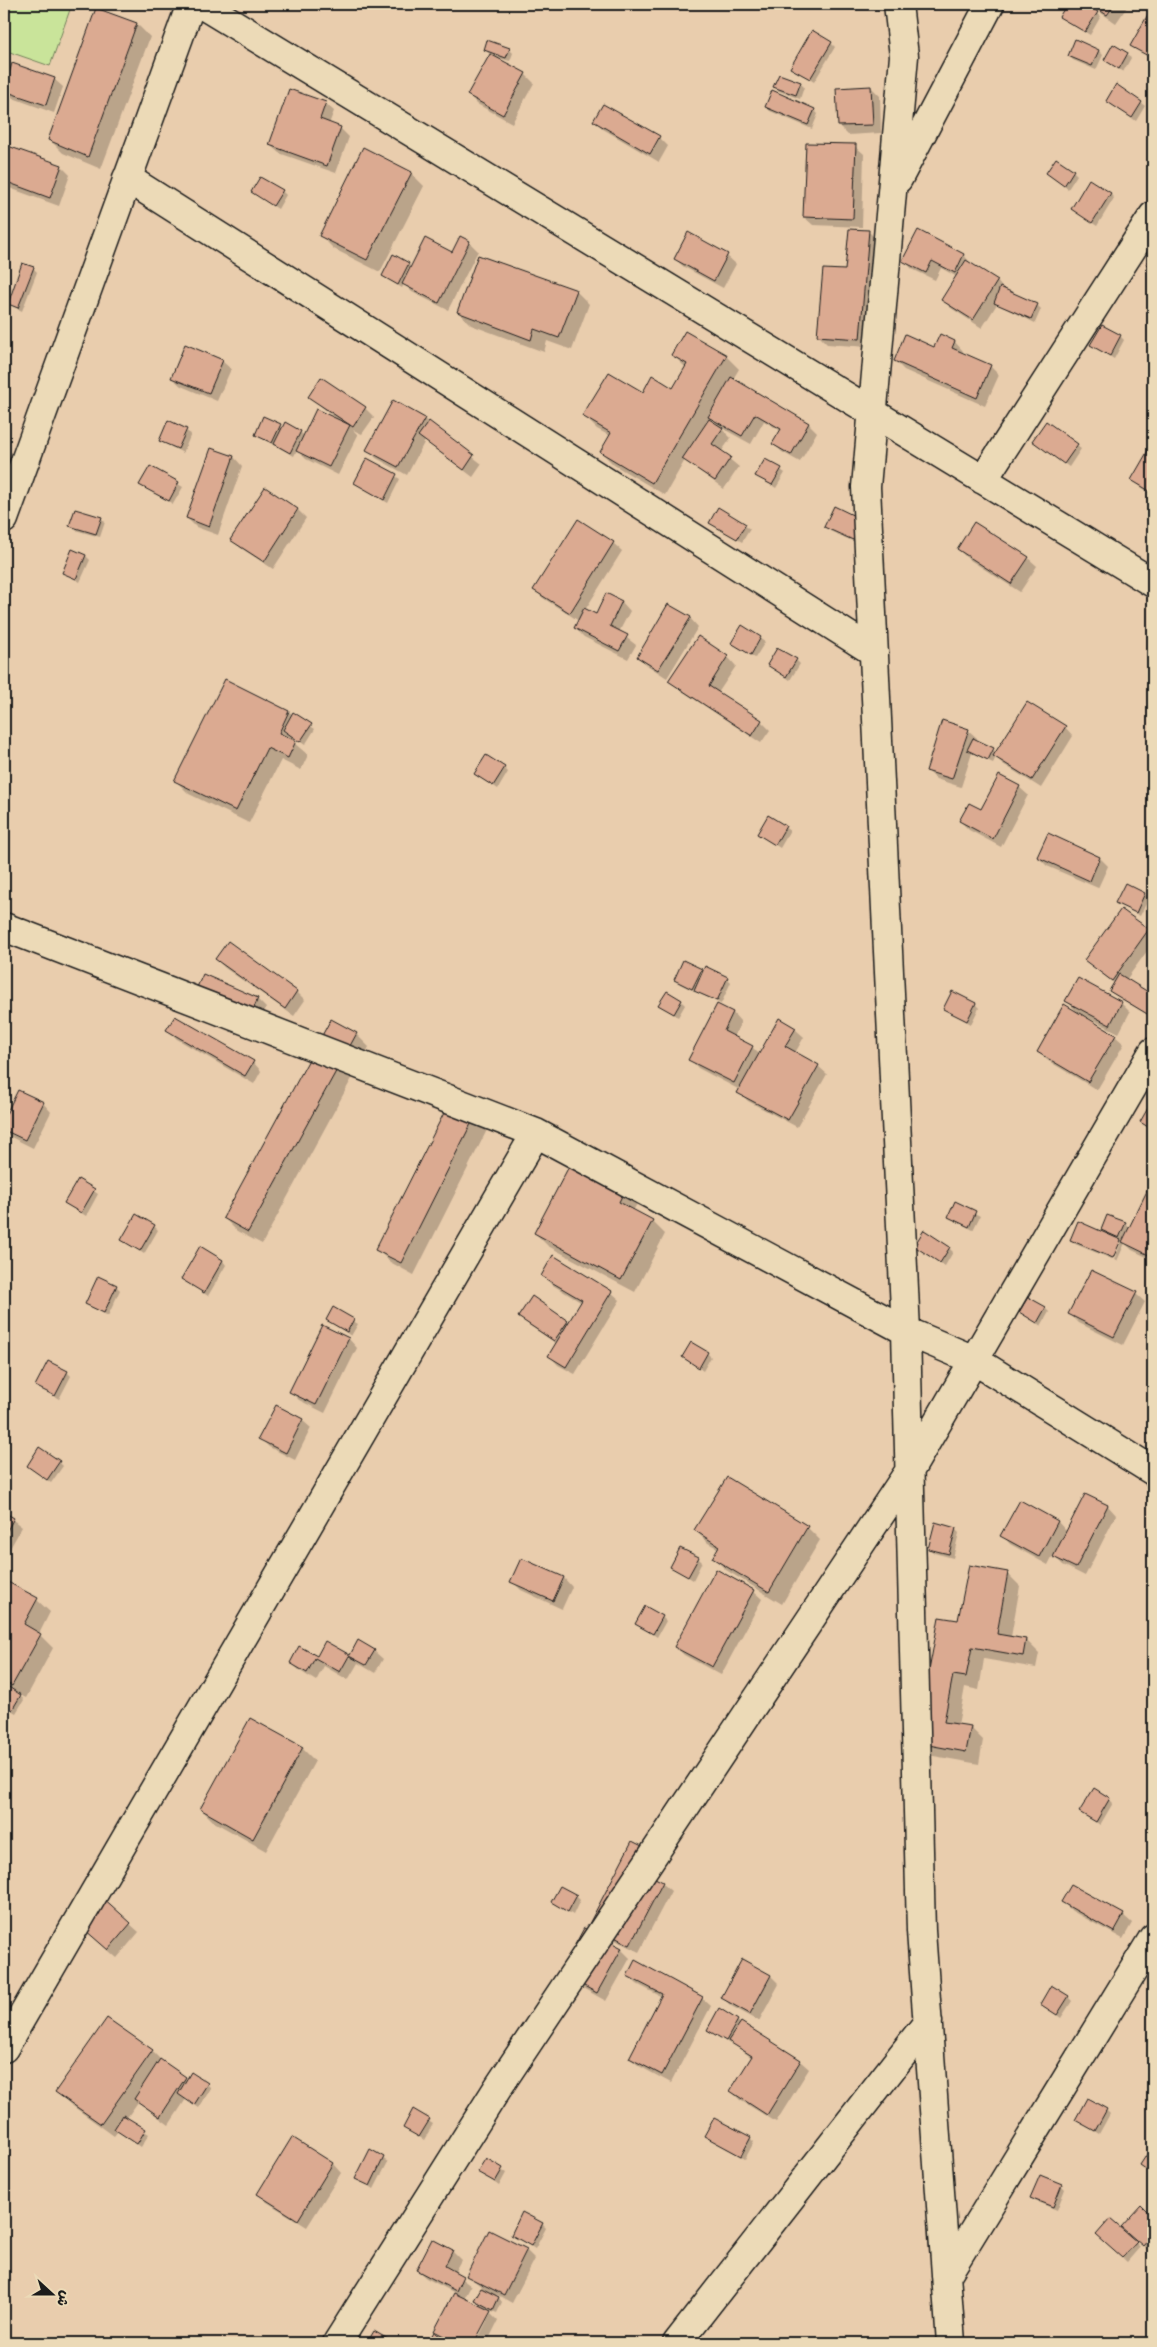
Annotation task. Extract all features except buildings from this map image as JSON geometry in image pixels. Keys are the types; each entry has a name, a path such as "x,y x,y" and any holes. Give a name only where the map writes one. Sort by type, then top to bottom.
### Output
{"street":[{"path":"4,519 191,4"},
{"path":"201,4 1153,583"},
{"path":"898,4 904,56 866,487 906,1332 921,1931 951,2343"},
{"path":"892,190 990,4"},
{"path":"127,178 874,652"},
{"path":"983,480 1153,216"},
{"path":"4,927 536,1133 906,1332 974,1360 1153,1471"},
{"path":"338,2343 499,2086 910,1470 1153,1052"},
{"path":"4,2048 536,1133"},
{"path":"946,2276 1153,1938"},
{"path":"677,2343 928,2022"}],"green space":[{"path":"4,4 72,4 50,66 4,50"}]}
